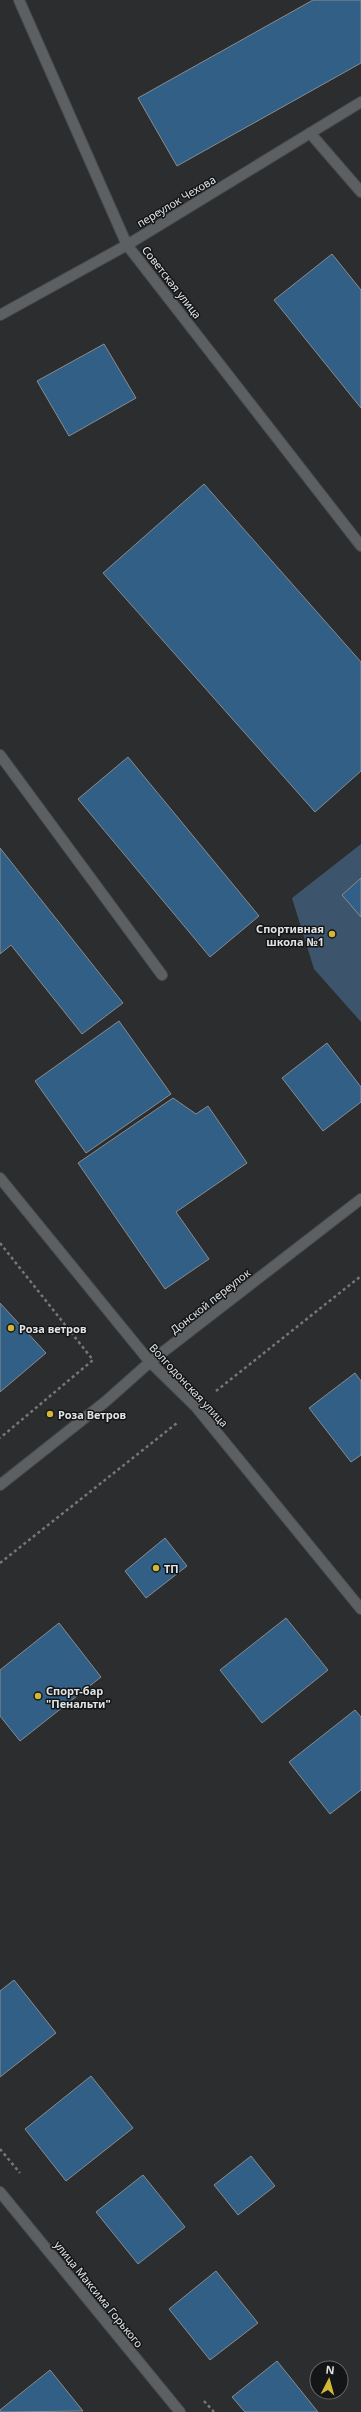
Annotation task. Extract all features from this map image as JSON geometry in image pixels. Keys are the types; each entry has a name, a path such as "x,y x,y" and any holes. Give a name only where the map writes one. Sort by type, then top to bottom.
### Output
{"street":[{"name":"Советская улица","path":"19,0 127,245 361,546"},
{"name":"переулок Чехова","path":"0,315 127,245 361,102"},
{"path":"310,133 361,192"},
{"path":"0,755 162,975"},
{"name":"Волгодонская улица","path":"0,1178 150,1362 196,1408 361,1609"},
{"name":"Донской переулок","path":"0,1485 105,1402 150,1362 361,1198"},
{"name":"улица Максима Горького","path":"0,2192 180,2412"}],"path":[{"path":"0,1243 93,1360 0,1438"}],"shaded area":[{"name":"Спортивная школа №1","path":"361,844 361,1022 314,969 292,898"}],"building":[{"path":"313,0 361,0 361,63 177,166 138,98"},
{"path":"332,254 361,290 361,408 274,300"},
{"path":"104,344 136,398 69,436 37,381"},
{"path":"204,484 361,662 361,771 315,812 103,573"},
{"path":"128,757 259,916 210,957 78,799"},
{"path":"0,848 123,1003 82,1034 11,945 0,954"},
{"path":"361,878 361,917 342,895"},
{"path":"119,1021 171,1094 86,1153 35,1081"},
{"path":"327,1043 361,1087 361,1102 323,1131 282,1078"},
{"path":"173,1098 196,1114 208,1106 247,1163 176,1212 209,1259 165,1289 78,1163"},
{"name":"Роза ветров","path":"0,1303 46,1353 0,1392"},
{"path":"355,1373 361,1381 361,1455 351,1462 309,1408"},
{"name":"ТП","path":"165,1538 187,1566 146,1598 125,1571"},
{"path":"286,1618 328,1670 262,1723 220,1670"},
{"name":"Спорт-бар \"Пенальти\"","path":"59,1623 101,1677 20,1741 0,1716 0,1670"},
{"path":"355,1710 361,1717 361,1790 330,1814 289,1762"},
{"path":"14,1980 56,2033 0,2077 0,1991"},
{"path":"91,2076 133,2128 66,2181 25,2129"},
{"path":"251,2156 275,2186 238,2215 214,2185"},
{"path":"143,2175 185,2227 138,2264 96,2212"},
{"path":"216,2271 258,2323 210,2360 169,2309"},
{"path":"277,2361 318,2412 245,2412 232,2397"},
{"path":"50,2370 83,2411 0,2412 0,2410"}],"place":[{"name":"Спортивная школа №1","path":"332,934"},
{"name":"Роза ветров","path":"11,1328"},
{"name":"Роза Ветров","path":"50,1414"},
{"name":"ТП","path":"156,1568"},
{"name":"Спорт-бар \"Пенальти\"","path":"38,1696"}]}
